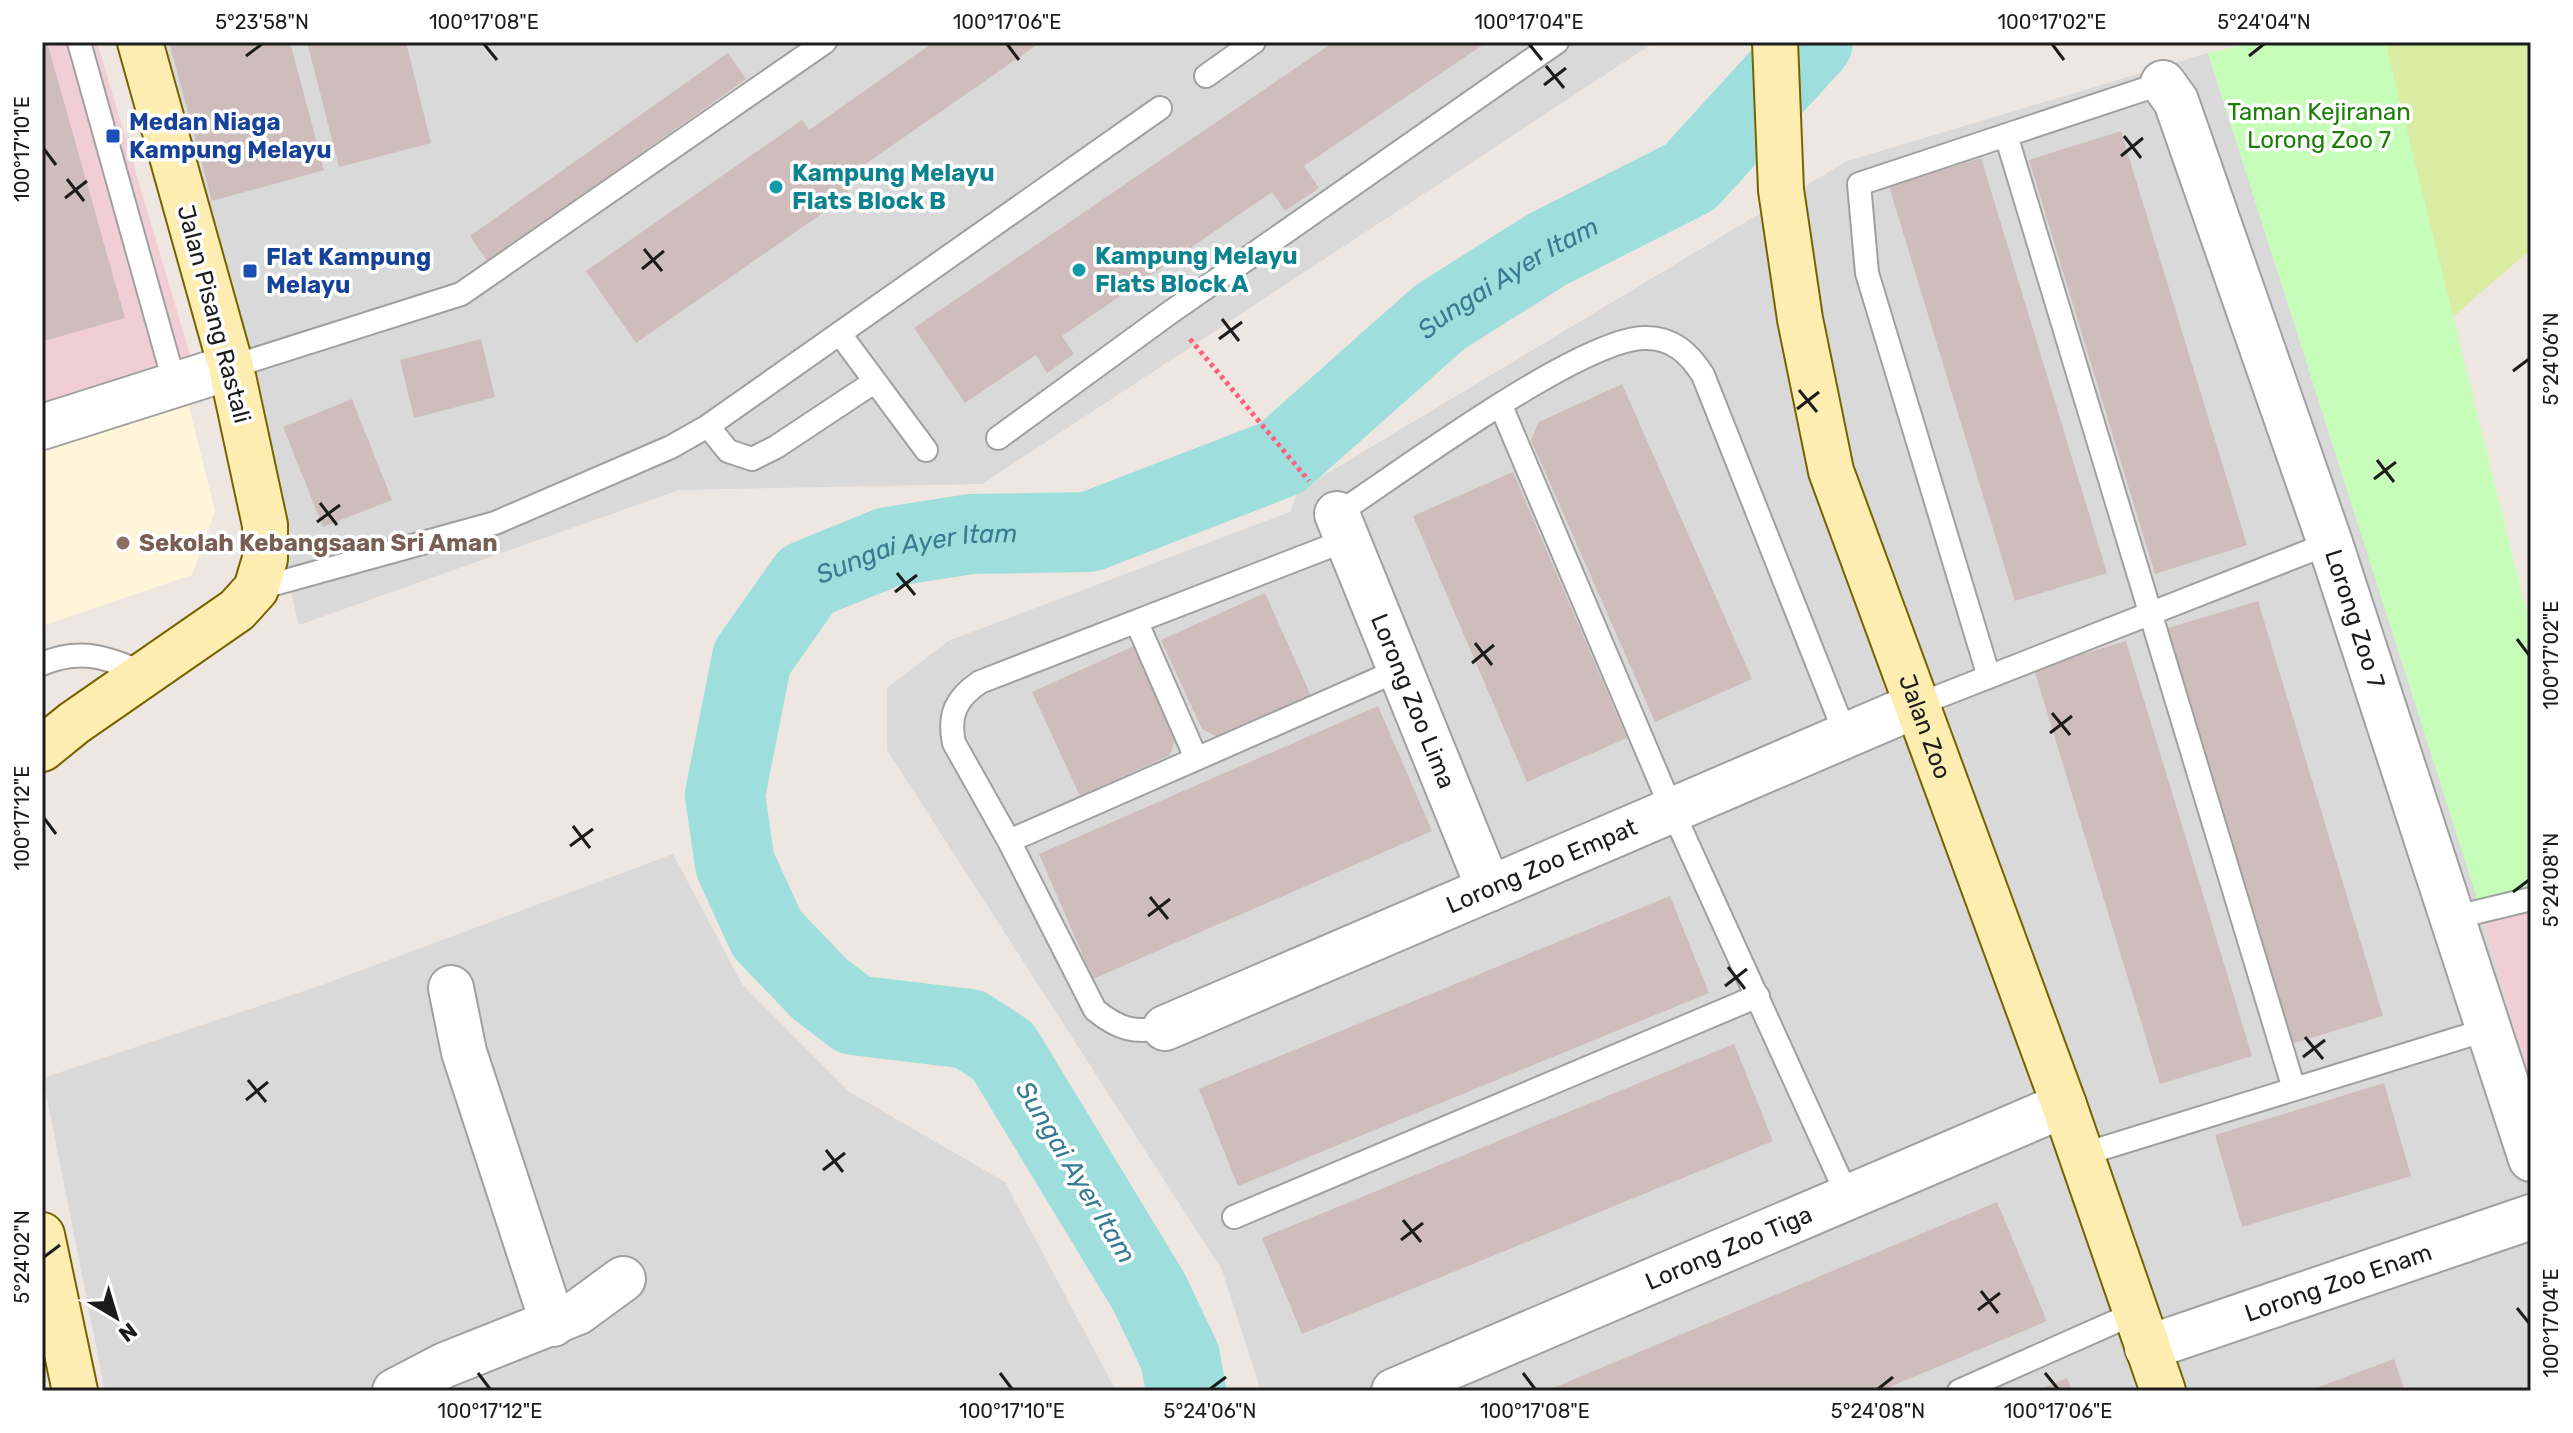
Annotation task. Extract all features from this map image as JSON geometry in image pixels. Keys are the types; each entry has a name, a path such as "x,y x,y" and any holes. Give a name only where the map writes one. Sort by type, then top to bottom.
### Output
{"main road":[{"name":"Jalan Pisang Rastali","path":"140,42 231,367 265,525 265,559 256,589"},
{"name":"Jalan Zoo","path":"1775,42 1781,190 1800,319 1831,471 2064,1105 2163,1391"},
{"path":"42,749 74,723 213,630 256,589"},
{"path":"42,1235 75,1391"}],"street":[{"name":"Lorong Zoo 7","path":"2163,83 2176,101 2330,543 2489,1029 2523,1104 2531,1159"},
{"path":"42,425 231,367"},
{"name":"Lorong Zoo Lima","path":"1335,515 1489,889"},
{"name":"Lorong Zoo Empat","path":"1165,1028 1917,705"},
{"path":"451,988 464,1052 553,1324"},
{"name":"Lorong Zoo Tiga","path":"1411,1388 2064,1105"},
{"name":"Lorong Zoo Enam","path":"2141,1330 2531,1217"},
{"path":"395,1391 445,1365 578,1312 623,1279"}],"lane":[{"path":"79,42 175,385"},
{"path":"231,367 461,294 825,42"},
{"path":"1206,76 1254,42"},
{"path":"998,438 1168,314 1557,42"},
{"path":"1989,677 1867,273 1859,184 2163,83"},
{"path":"256,589 495,523 671,447 708,426 1160,108"},
{"path":"2006,135 2294,1089"},
{"path":"840,334 926,450"},
{"path":"1165,1028 1133,1033 1112,1024 1095,1010 1009,841 954,743 950,725 954,707 965,692 980,682 1137,623 1335,515 1562,367 1624,341 1661,339 1693,358 1703,375 1846,736"},
{"path":"708,426 728,451 752,459 776,447 874,382"},
{"path":"1501,406 1672,810 1848,1197"},
{"path":"1917,705 2330,543"},
{"path":"1137,623 1196,758"},
{"path":"42,664 74,653 92,653 147,675"},
{"path":"1009,841 1401,669"},
{"path":"2452,918 2531,899"},
{"path":"1234,1217 1758,996"},
{"path":"2081,1155 2489,1029"},
{"path":"1959,1391 2141,1330"}],"path":[{"path":"1168,314 1335,515"}],"shaded area":[{"path":"42,42 97,42 191,358 42,404"},
{"path":"156,42 1655,42 982,484 679,490 299,625"},
{"path":"2208,53 2478,901 2531,1088 2531,1391 1261,1391 1222,1270 887,750 887,688 948,641 1290,512 1298,491 1847,161"},
{"name":"Sekolah Kebangsaan Sri Aman","path":"188,403 215,511 192,575 42,626 42,451"},
{"path":"673,854 742,984 848,1091 1005,1182 1116,1391 105,1391 43,1078 322,985"},
{"path":"2531,886 2531,1088 2478,901"}],"green space":[{"name":"Taman Kejiranan Lorong Zoo 7","path":"2255,42 2385,42 2531,630 2531,886 2478,901 2208,53"},
{"path":"2385,42 2531,42 2531,249 2453,317"}],"building":[{"path":"42,42 47,42 125,318 44,341"},
{"path":"169,42 290,42 324,170 212,201"},
{"path":"307,42 406,42 431,143 339,167"},
{"name":"Kampung Melayu Flats Block B","path":"934,42 1041,42 841,181 850,194 636,343 586,271 802,120 809,130"},
{"name":"Kampung Melayu Flats Block A","path":"1334,42 1487,42 1304,166 1319,188 1285,211 1272,192 1062,336 1074,354 1047,373 1036,355 965,403 914,328"},
{"path":"728,53 746,79 488,262 470,236"},
{"path":"2121,131 2247,545 2155,574 2029,160"},
{"path":"1981,158 2107,573 2015,601 1889,186"},
{"path":"481,339 495,397 414,418 400,360"},
{"path":"1622,384 1752,679 1655,722 1531,440 1539,422"},
{"path":"352,399 392,500 323,527 283,427"},
{"path":"1513,472 1627,738 1527,782 1413,516"},
{"path":"1265,593 1312,698 1222,739 1202,729 1161,640"},
{"path":"2258,601 2383,1016 2291,1044 2165,629"},
{"path":"2126,641 2252,1056 2160,1084 2034,669"},
{"path":"1136,645 1177,734 1170,755 1080,796 1032,692"},
{"path":"1378,706 1432,831 1093,979 1039,854"},
{"path":"1670,896 1709,993 1238,1186 1199,1089"},
{"path":"1734,1044 1773,1141 1302,1334 1262,1238"},
{"path":"2384,1083 2411,1176 2242,1227 2215,1135"},
{"path":"1997,1202 2047,1321 1880,1391 1546,1391"},
{"path":"2394,1359 2405,1391 2308,1391"},
{"path":"2067,1378 2072,1391 2036,1391"}],"waterway":[{"name":"Sungai Ayer Itam","path":"1186,1391 1180,1357 1149,1292 1003,1051 969,1029 854,1015 820,989 767,934 735,864 725,795 752,658 807,580 888,547 971,534 1089,532 1281,458 1440,317 1548,249 1690,177 1813,42"}],"place":[{"name":"Medan Niaga Kampung Melayu","path":"113,136"},
{"name":"Kampung Melayu Flats Block B","path":"776,187"},
{"name":"Kampung Melayu Flats Block A","path":"1079,270"},
{"name":"Flat Kampung Melayu","path":"250,271"},
{"name":"Sekolah Kebangsaan Sri Aman","path":"123,543"}]}
